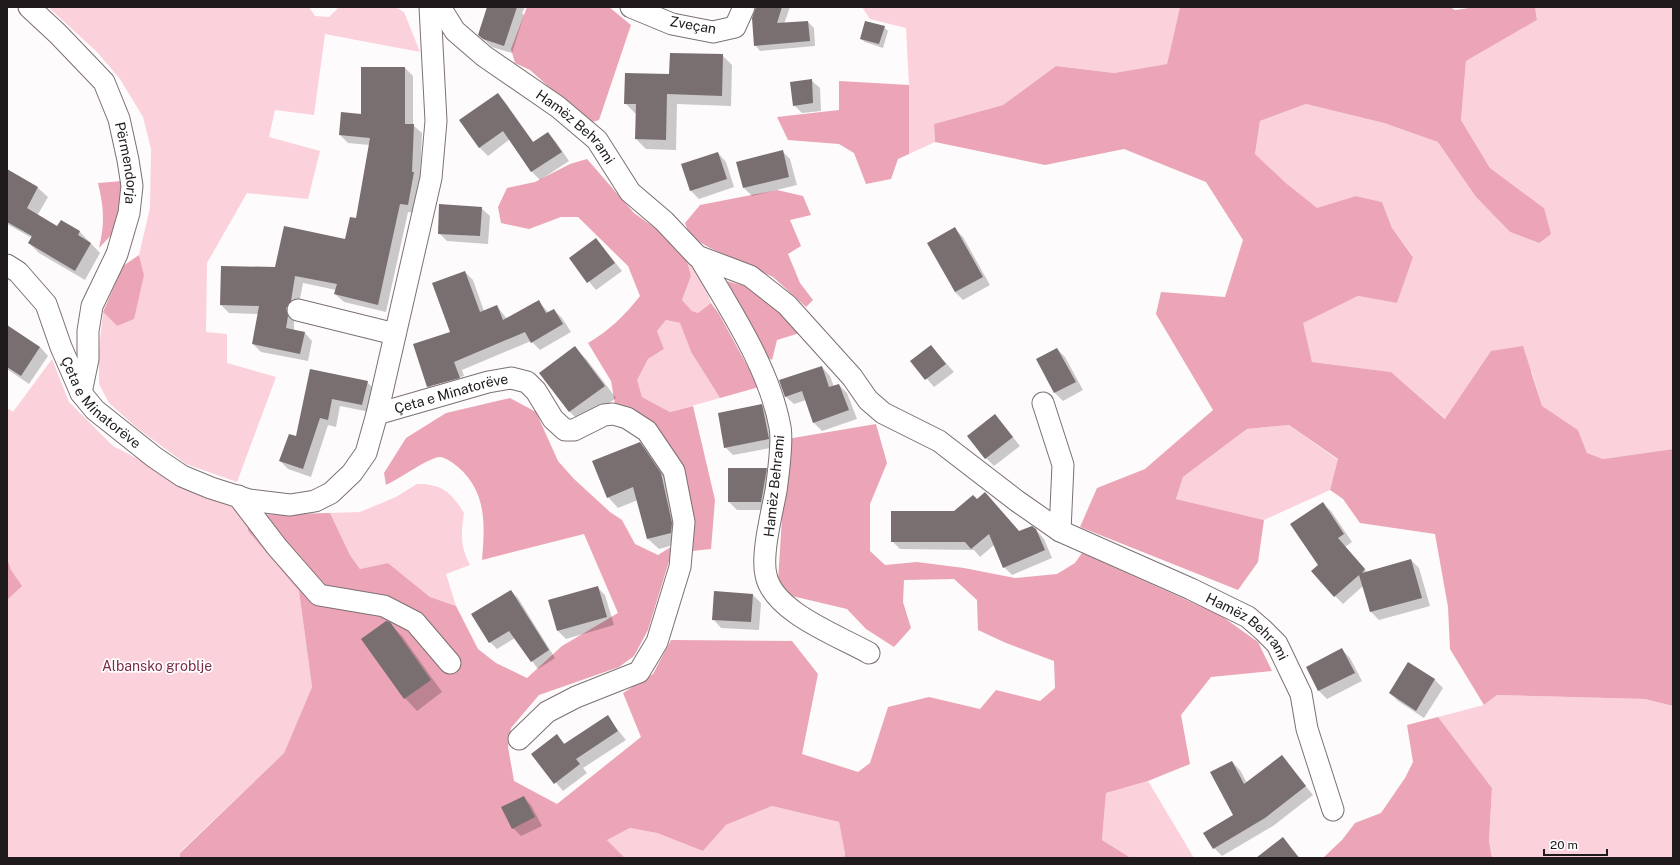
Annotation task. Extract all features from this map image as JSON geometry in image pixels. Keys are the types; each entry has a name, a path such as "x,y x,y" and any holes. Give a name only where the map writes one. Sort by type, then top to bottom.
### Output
{"street":[{"name":"Përmendorja","path":"29,7 58,34 104,82 119,119 132,186 129,213 117,254 92,306 88,331 88,359 81,393"},
{"name":"Çeta e Minatorëve","path":"7,265 18,272 46,304 60,347 81,393 95,410 124,435 182,476 249,500 290,505 315,501 331,493 352,474 366,453 377,414 431,178 436,121 430,7"},
{"name":"Hamëz Behrami","path":"440,7 455,31 484,56 558,107 597,140 630,192 664,221 697,256 750,276 787,305 852,377 868,400 883,413 940,441 1017,501 1060,531 1191,589 1248,617 1263,630 1277,644 1301,694 1307,729 1333,810"},
{"name":"Zveçan","path":"631,7 672,24 712,32 735,26 744,7"},
{"name":"Hamëz Behrami","path":"700,258 748,341 773,400 781,429 778,478 765,559 765,574 770,589 781,601 807,620 869,652"},
{"path":"298,310 395,334"},
{"name":"Çeta e Minatorëve","path":"377,414 488,382 511,378 527,382 536,391 553,419 565,430 574,430 604,415 613,414 627,418 648,431 674,471 684,522 680,567 657,642 639,672 576,697 547,712 519,739"},
{"path":"1043,403 1062,465 1060,531"},
{"path":"238,496 278,547 319,595 384,606 415,622 450,664"}],"green space":[{"path":"48,7 309,7 315,16 329,17 339,7 395,7 404,12 420,52 325,34 314,115 275,110 269,137 320,151 308,199 247,193 207,263 206,332 227,334 227,363 276,377 237,482 186,464 137,428 109,403 99,384 99,351 103,312 117,326 144,275 139,255 150,208 151,149 143,117 120,79 97,52"},
{"path":"862,7 1180,7 1167,64 1114,73 1056,66 1003,105 934,124 935,142 909,154 909,85 906,28 870,19"},
{"path":"1535,7 1673,7 1673,449 1603,459 1587,453 1578,430 1542,407 1532,372 1491,351 1446,419 1391,372 1312,362 1302,323 1358,296 1397,303 1413,256 1392,228 1382,202 1356,196 1317,209 1287,184 1255,154 1260,121 1306,104 1384,123 1439,142 1476,197 1510,232 1539,243 1544,208 1490,168 1461,120 1466,61 1537,20"},
{"path":"687,261 701,275 711,303 698,313 692,311 682,300 691,276"},
{"path":"666,320 680,323 691,352 720,398 670,412 642,397 636,380 648,359 664,349 657,331"},
{"name":"Albansko groblje","path":"52,359 69,402 113,446 247,515 248,531 299,591 312,687 284,753 180,852 180,858 7,858 7,600 21,586 11,570 7,558 7,408 13,412"},
{"path":"1289,425 1338,460 1330,490 1264,520 1176,499 1183,477 1247,429"},
{"path":"417,484 426,484 445,491 455,500 464,513 462,540 464,552 470,565 446,574 456,606 430,597 388,563 360,569 350,555 330,513 360,512 396,497"},
{"path":"1497,695 1645,699 1673,706 1673,858 1492,858 1489,841 1492,788 1438,717 1484,705"},
{"path":"1148,781 1194,858 1131,858 1102,840 1106,793"},
{"path":"772,806 839,822 845,854 844,858 625,858 607,840 630,828 657,833 703,851 726,825"}],"shaded area":[{"path":"527,7 609,7 631,25 599,120 589,123 530,70 515,63 511,49"},
{"path":"1180,7 1450,7 1455,10 1476,7 1535,7 1537,20 1466,61 1461,120 1490,168 1544,208 1551,234 1539,243 1510,232 1476,197 1438,142 1384,123 1306,104 1260,121 1255,154 1287,184 1317,208 1356,196 1382,202 1392,228 1413,257 1397,303 1358,296 1303,323 1312,362 1391,372 1445,419 1491,351 1523,346 1542,406 1578,430 1587,453 1603,459 1673,449 1673,706 1645,699 1497,695 1484,705 1450,649 1448,607 1435,534 1360,523 1343,499 1330,490 1338,459 1289,425 1247,429 1183,477 1176,499 1264,520 1258,562 1238,590 1080,527 1097,488 1145,469 1213,410 1156,314 1161,292 1225,297 1243,240 1206,182 1124,149 1045,165 935,142 934,124 1003,105 1056,66 1114,73 1167,64"},
{"path":"839,81 909,85 909,154 898,159 891,179 866,184 854,153 839,144 788,140 777,117 839,110"},
{"path":"587,159 634,213 659,231 687,261 691,276 682,300 692,311 698,313 711,303 719,314 759,387 720,398 691,352 680,323 666,320 657,331 664,349 648,359 637,380 642,397 670,412 693,406 715,500 711,549 692,551 691,512 638,416 615,404 611,381 588,343 616,322 640,296 628,266 578,217 561,217 529,229 501,223 498,207 507,188 535,182 570,164"},
{"path":"123,181 116,230 99,248 103,216 102,200 98,183"},
{"path":"777,190 803,196 811,215 790,220 801,246 788,254 800,283 813,300 806,307 773,277 710,248 690,237 685,223 700,205"},
{"path":"139,255 144,275 134,319 117,326 103,312 123,266"},
{"path":"727,281 752,288 803,332 777,340 772,360 761,354"},
{"path":"510,398 536,412 558,461 574,479 610,512 622,520 635,544 658,555 674,545 648,630 634,656 619,667 539,695 511,728 508,747 514,781 557,804 641,737 623,693 653,674 671,640 792,641 818,674 802,754 858,772 870,763 888,707 929,697 980,709 996,690 1040,701 1055,688 1054,661 1006,643 978,630 977,600 954,579 904,580 903,602 911,628 894,647 866,629 847,609 792,596 778,581 787,439 876,424 887,463 870,504 870,551 885,565 917,562 964,568 1015,578 1057,574 1075,563 1082,553 1220,615 1258,642 1272,671 1211,677 1181,715 1190,764 1148,781 1106,793 1102,840 1131,858 844,858 845,854 839,822 772,806 726,825 703,851 657,833 630,828 607,840 625,858 180,858 180,853 284,753 312,687 299,591 248,531 247,515 330,513 350,555 360,569 388,563 430,597 456,606 478,649 496,663 527,678 562,646 618,613 584,534 482,560 484,534 482,510 479,498 474,487 456,465 445,458 435,458 386,485 384,473 406,438 446,413"},
{"path":"7,558 11,570 22,586 7,600"},
{"path":"1438,717 1492,788 1489,841 1492,858 1323,858 1342,840 1355,823 1381,813 1405,778 1413,762 1407,725"}],"building":[{"path":"487,7 517,7 504,46 483,39 478,35"},
{"path":"756,7 782,7 777,23 808,21 810,41 754,46 752,18"},
{"path":"865,21 885,26 879,44 860,39"},
{"path":"670,53 723,54 722,96 667,94 666,140 635,139 636,104 624,104 625,73 669,74"},
{"path":"361,67 405,67 405,124 414,124 412,172 414,172 408,205 400,204 378,305 334,294 337,284 295,276 291,301 286,308 288,316 286,328 305,332 300,354 252,344 259,306 220,305 221,266 275,267 284,226 345,239 350,217 356,218 370,138 339,135 341,112 361,114"},
{"path":"812,79 813,103 793,106 790,82"},
{"path":"498,93 533,142 548,132 562,152 531,172 503,131 479,148 459,120"},
{"path":"783,150 789,177 743,188 736,162"},
{"path":"718,152 727,179 690,191 681,164"},
{"path":"7,169 38,187 27,208 57,226 61,220 80,231 78,235 91,243 75,271 28,243 32,236 7,222"},
{"path":"439,204 482,207 480,236 438,234"},
{"path":"955,227 983,277 955,292 927,243"},
{"path":"596,238 615,263 587,283 569,258"},
{"path":"465,271 480,312 497,305 503,320 539,300 546,313 554,309 563,324 531,343 525,332 454,362 460,378 427,387 413,344 450,332 432,283"},
{"path":"7,325 40,347 21,376 7,367"},
{"path":"931,345 946,364 925,380 910,361"},
{"path":"575,346 605,386 569,412 539,373"},
{"path":"1057,348 1076,382 1054,393 1036,359"},
{"path":"822,366 829,387 839,384 849,410 813,423 802,391 785,397 779,380"},
{"path":"310,369 368,381 362,405 332,399 328,420 320,418 303,469 279,461 289,434 296,436"},
{"path":"762,404 769,439 724,448 718,413"},
{"path":"995,414 1013,437 985,459 967,436"},
{"path":"640,442 661,473 672,523 671,533 647,539 633,487 607,498 592,461"},
{"path":"728,468 767,468 761,502 728,502"},
{"path":"985,492 1019,531 1032,526 1036,529 1045,550 1003,568 989,534 971,549 965,542 891,542 891,511 954,511 973,495 977,499"},
{"path":"1323,502 1344,534 1338,538 1365,569 1362,573 1411,559 1422,598 1370,612 1359,575 1334,597 1311,571 1318,565 1290,524"},
{"path":"598,586 607,617 557,631 548,600"},
{"path":"511,590 549,650 531,662 509,631 489,643 471,614"},
{"path":"714,591 753,594 751,622 712,620"},
{"path":"386,621 390,622 431,680 404,699 361,639"},
{"path":"1342,648 1355,673 1318,691 1306,667"},
{"path":"1408,662 1435,679 1416,711 1389,693"},
{"path":"608,715 618,731 576,759 580,764 554,784 531,754 557,734 564,744"},
{"path":"1282,755 1306,786 1265,818 1213,849 1203,833 1233,815 1210,772 1232,761 1244,784"},
{"path":"524,796 535,817 512,829 501,807"},
{"path":"1283,837 1299,858 1256,858"}]}
